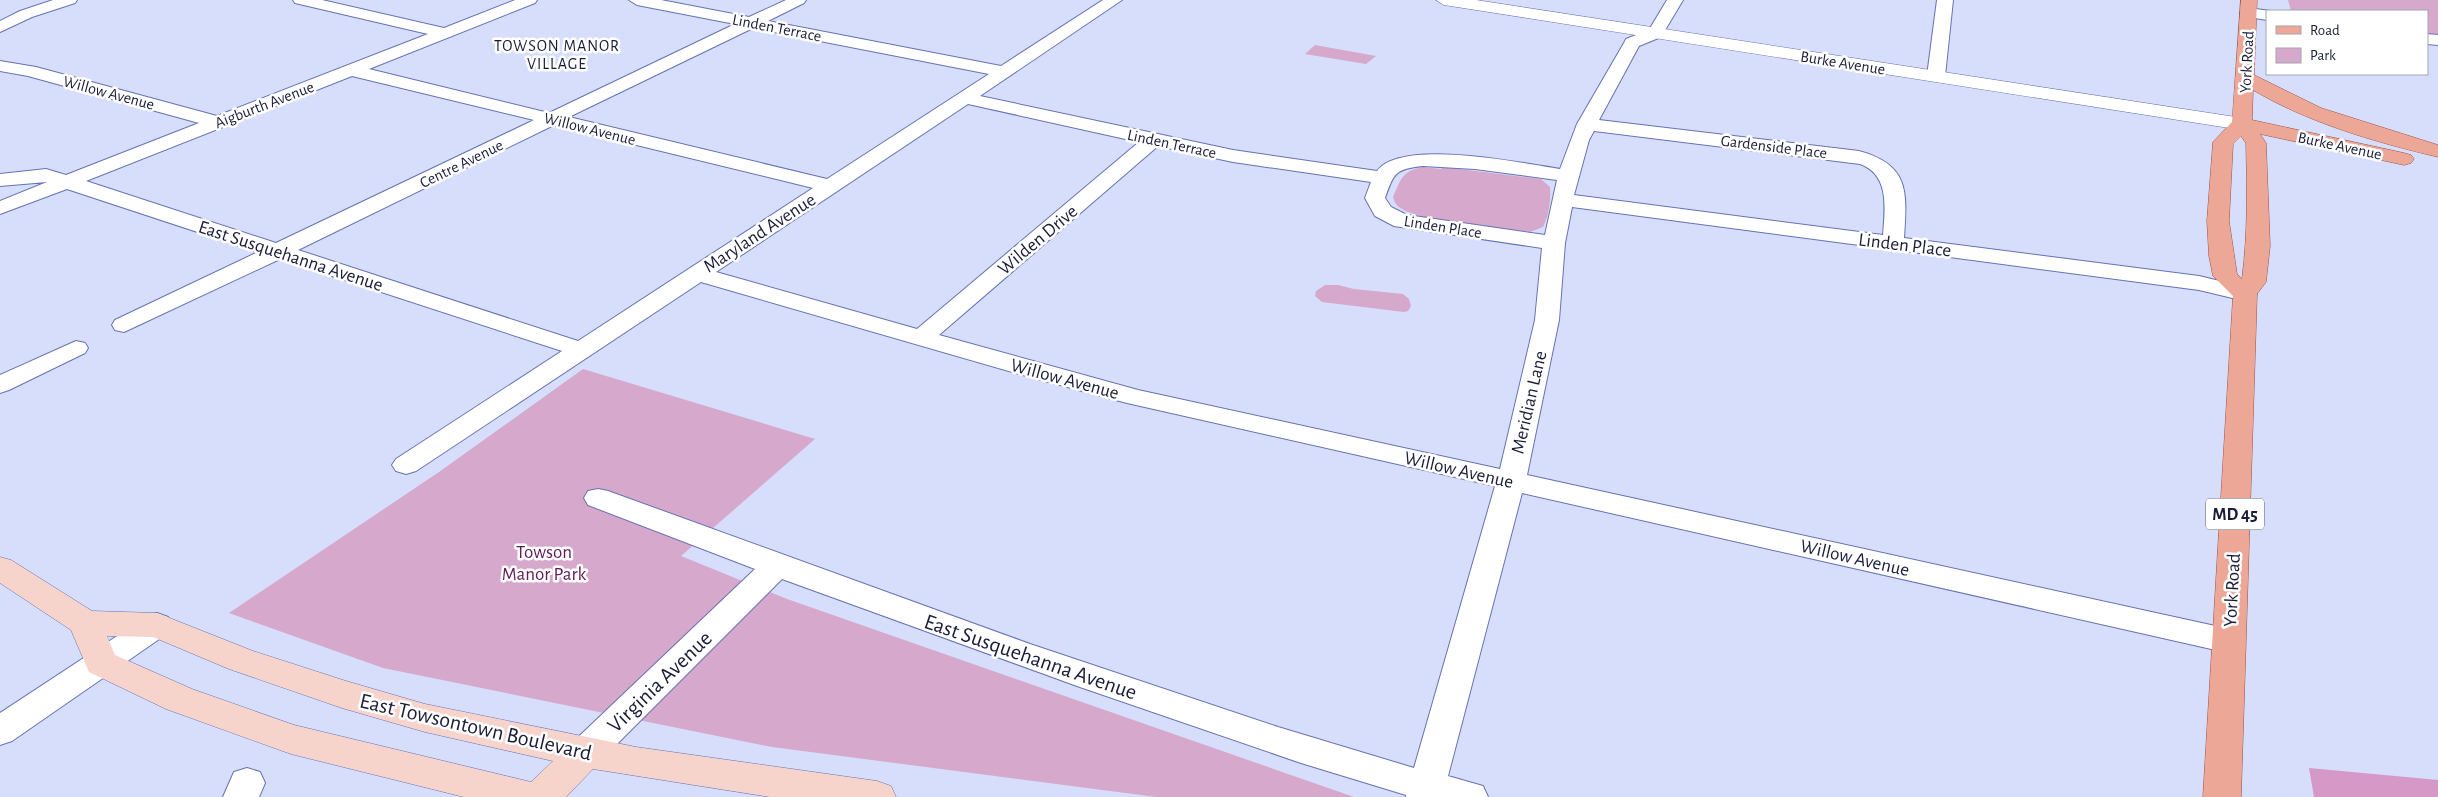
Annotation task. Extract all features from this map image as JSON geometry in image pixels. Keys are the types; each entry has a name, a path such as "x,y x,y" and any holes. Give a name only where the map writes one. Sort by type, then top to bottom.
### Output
{"main road":[{"name":"York Road","path":"2222,797 2244,294 2254,282 2258,246 2256,143 2242,124 2249,6"},
{"path":"2245,77 2274,96 2317,113 2438,151"},
{"path":"2242,124 2223,142 2218,221 2225,276 2244,294"},
{"name":"Burke Avenue","path":"2242,124 2301,128 2438,156"},
{"name":"Burke Avenue","path":"2242,124 2438,167"},
{"path":"0,568 86,623 101,663 179,699 291,739 528,797"},
{"name":"East Towsontown Boulevard","path":"86,623 157,626 241,660 342,694 434,720 585,753 877,797"},
{"name":"Virginia Avenue","path":"541,797 585,753"}],"street":[{"path":"0,27 26,14 69,0"},
{"path":"301,0 446,32"},
{"name":"Aigburth Avenue","path":"0,208 529,0"},
{"name":"Linden Terrace","path":"637,0 1004,72"},
{"name":"Centre Avenue","path":"124,325 798,0"},
{"name":"Maryland Avenue","path":"406,466 579,349 1114,0"},
{"name":"Burke Avenue","path":"1447,0 2242,124"},
{"path":"1622,28 1632,44 1655,33 1675,0"},
{"path":"1936,76 1945,0"},
{"path":"2249,6 2266,14"},
{"name":"Meridian Lane","path":"1425,792 1511,481 1547,320 1554,243 1566,188 1586,124 1632,44"},
{"name":"Willow Avenue","path":"0,66 30,71 217,122"},
{"name":"Willow Avenue","path":"350,70 829,186"},
{"name":"Linden Terrace","path":"964,98 1233,156 1383,178"},
{"name":"Gardenside Place","path":"1586,124 1852,155 1873,162 1888,173 1892,185 1894,199 1893,243"},
{"name":"Wilden Drive","path":"921,338 1154,139"},
{"name":"Linden Place","path":"1554,243 1402,222 1383,211 1375,198 1383,178 1391,166 1410,160 1445,161 1566,188 1893,243 2199,283 2244,294"},
{"name":"East Susquehanna Avenue","path":"0,180 46,174 579,349"},
{"name":"Willow Avenue","path":"696,273 1028,369 1136,397 2229,641"},
{"path":"0,385 76,348"},
{"name":"East Susquehanna Avenue","path":"598,498 778,566 1095,679 1425,792 1470,797"},
{"name":"Virginia Avenue","path":"585,753 778,566"},
{"path":"0,731 157,626"}],"green space":[{"path":"2288,0 2438,0 2438,34 2428,35 2428,10 2291,10"},
{"path":"1315,45 1376,56 1366,64 1305,54"},
{"path":"1423,167 1441,169 1443,167 1541,179 1550,187 1550,202 1543,227 1530,232 1480,227 1419,216 1404,210 1396,204 1393,197 1400,181 1406,174"},
{"path":"1325,285 1403,294 1409,299 1411,306 1408,311 1404,312 1322,302 1315,296 1316,291"},
{"name":"Towson Manor Park","path":"583,369 815,439 681,556 787,599 1354,797 1156,797 772,747 383,668 229,613 439,472"}],"shaded area":[{"path":"2309,768 2438,780 2438,797 2314,797"}],"district":[{"name":"TOWSON MANOR VILLAGE","path":"557,54"}]}
